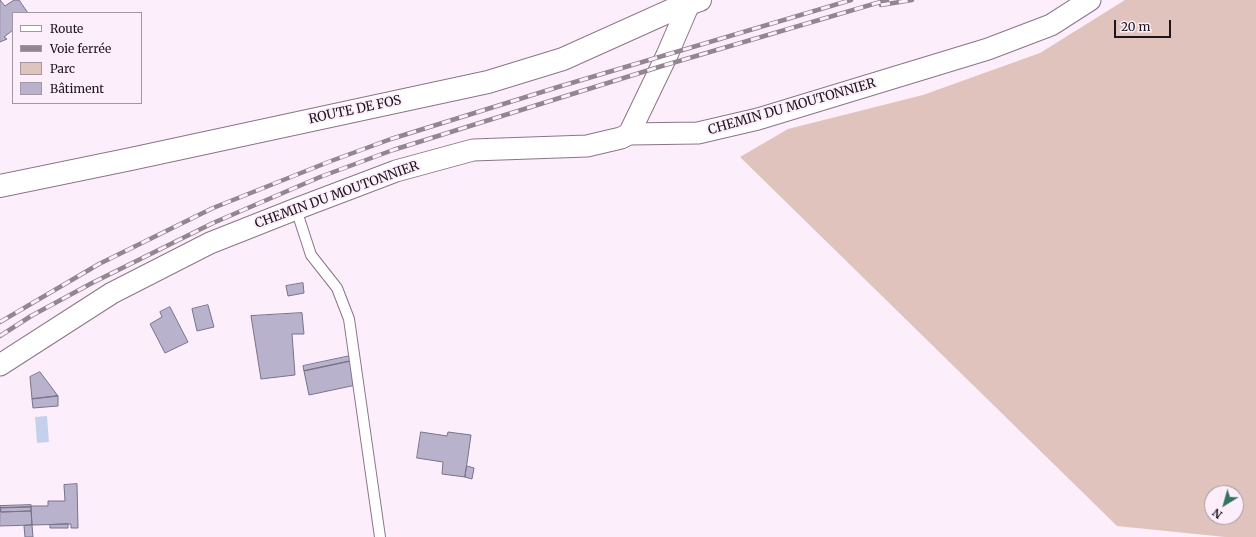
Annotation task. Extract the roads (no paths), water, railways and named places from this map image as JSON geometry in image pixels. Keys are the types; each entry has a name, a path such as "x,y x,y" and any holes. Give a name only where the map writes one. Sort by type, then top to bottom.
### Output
{"main road":[{"name":"ROUTE DE FOS","path":"0,186 488,82 563,59 672,10 694,2"}],"street":[{"name":"CHEMIN DU MOUTONNIER","path":"0,365 112,293 210,243 396,171 473,150 587,146 621,138 629,134 698,133 765,117 988,49 1052,25 1090,0"},
{"path":"629,134 694,2"}],"lane":[{"path":"296,209 311,255 337,288 349,319 380,537"}],"water":[{"path":"47,416 49,442 37,443 35,417"}],"railway":[{"path":"0,322 99,264 213,208 331,161 391,139 558,87 851,0"},
{"path":"0,336 31,316 92,283 213,223 320,177 393,150 662,66 887,0"},
{"path":"881,5 912,0"}]}
